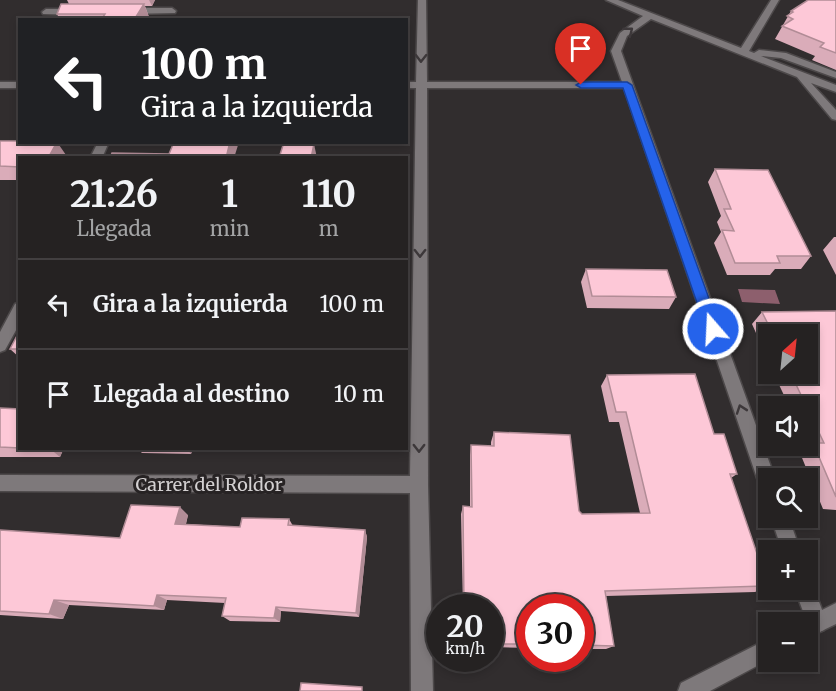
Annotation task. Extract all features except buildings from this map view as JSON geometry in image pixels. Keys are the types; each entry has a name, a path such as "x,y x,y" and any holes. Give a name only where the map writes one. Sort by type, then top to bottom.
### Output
{"street":[{"path":"115,11 170,15 177,0"},
{"path":"422,0 414,85 422,691"},
{"path":"610,0 836,89"},
{"path":"744,52 775,0"},
{"path":"46,12 92,12"},
{"path":"651,15 623,35 617,44 616,51 762,468"},
{"path":"744,52 783,55 836,75"},
{"path":"797,74 835,114"},
{"path":"0,85 18,85"},
{"path":"414,85 627,85"},
{"path":"0,346 18,312"},
{"name":"Carrer del Roldor","path":"0,483 419,485"},
{"path":"818,622 836,613"},
{"path":"689,691 758,654"}],"shaded area":[{"path":"738,289 775,290 780,304 742,302"}],"route":[{"path":"581,85 627,85 713,329"}]}
